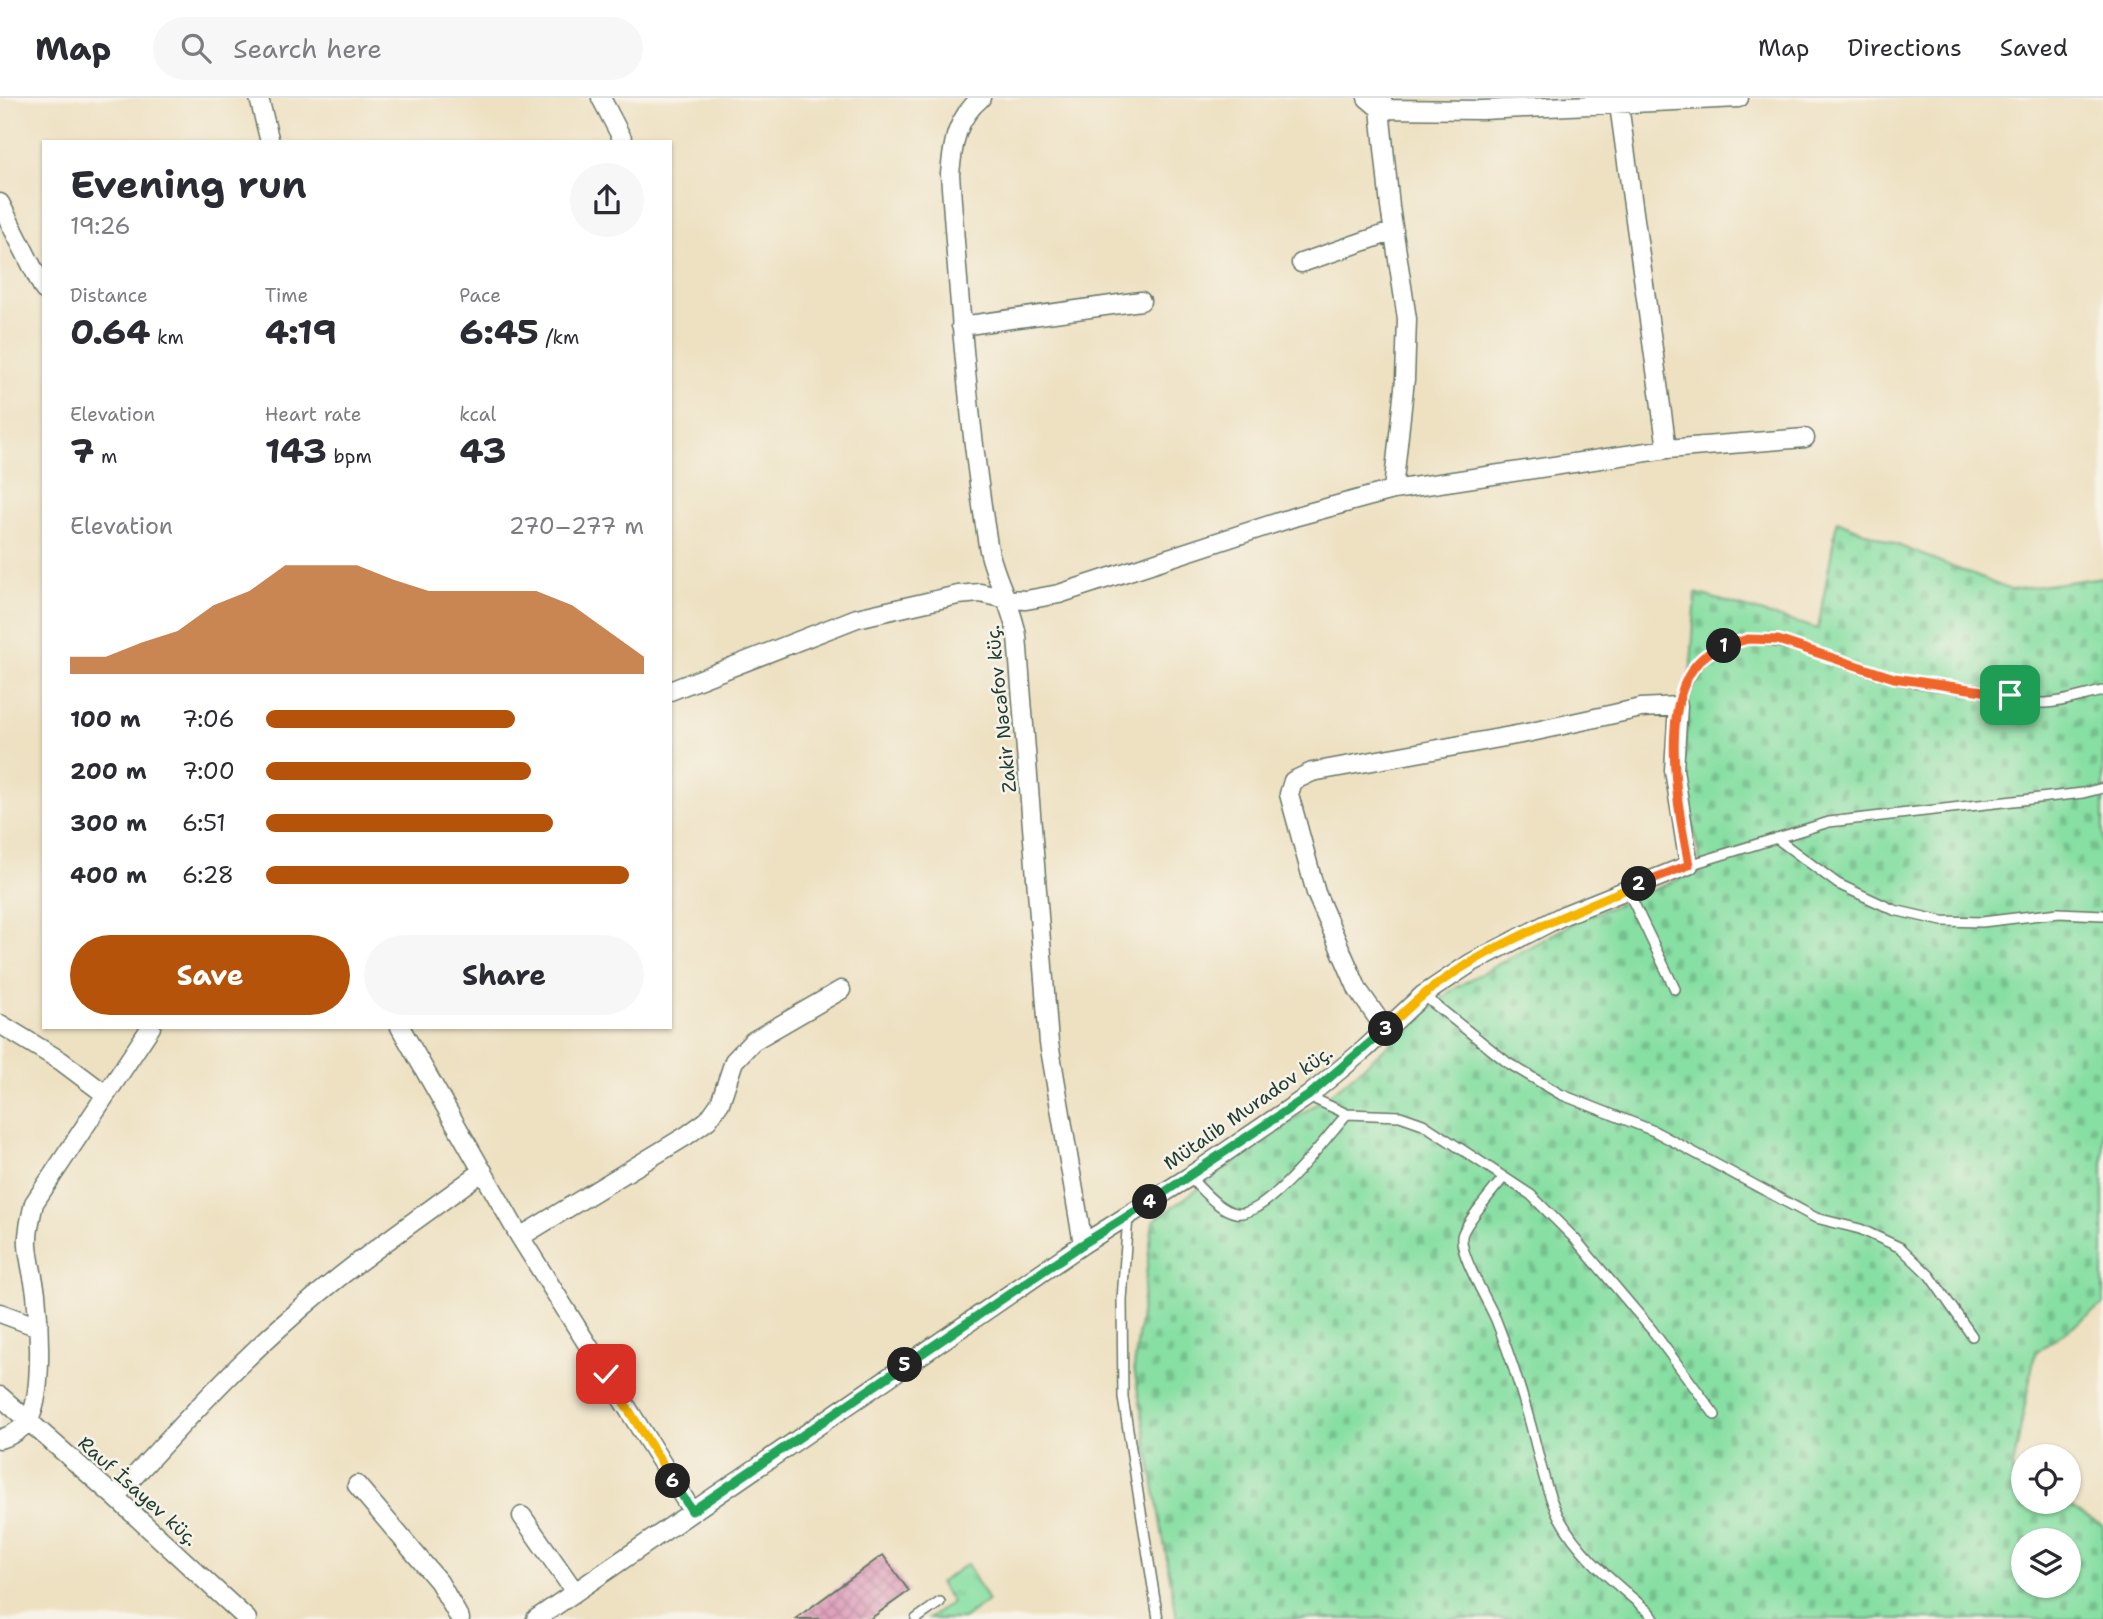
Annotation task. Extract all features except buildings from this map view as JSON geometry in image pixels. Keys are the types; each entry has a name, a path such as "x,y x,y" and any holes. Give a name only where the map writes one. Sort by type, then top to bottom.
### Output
{"street":[{"path":"259,98 270,140"},
{"path":"601,98 623,140"},
{"name":"Zakir Nəcəfov küç.","path":"981,98 960,121 953,139 950,174 961,326 967,393 989,549 1014,616 1017,636 1049,1043 1083,1244"},
{"path":"1393,490 1405,379 1407,319 1376,102 1482,110 1739,98"},
{"path":"1619,105 1667,449"},
{"path":"0,203 42,284"},
{"path":"1301,263 1394,231"},
{"path":"961,326 1141,301"},
{"path":"672,690 857,618 958,595 981,593 1007,600 1026,600 1059,594 1297,516 1393,490 1667,449 1805,438"},
{"path":"1386,1030 1358,990 1316,893 1289,793 1293,781 1312,772 1527,733 1641,708 1678,706 1674,770 1689,865"},
{"name":"Mütalib Muradov küç.","path":"536,1619 1083,1244 1189,1177 1308,1096 1423,995 1483,957 1564,915 1689,865"},
{"path":"520,1237 708,1120 720,1103 734,1061 753,1041 841,990"},
{"path":"0,1024 51,1054 105,1094"},
{"path":"0,1439 16,1432 29,1421 37,1398 38,1327 28,1230 34,1203 150,1029"},
{"path":"401,1029 520,1237 692,1511"},
{"path":"115,1497 220,1384 288,1320 376,1250 483,1171"},
{"path":"0,1313 38,1327"},
{"name":"Rauf İsayev küç.","path":"0,1396 247,1619"},
{"path":"357,1485 439,1582 460,1619"},
{"path":"522,1517 575,1592"}],"lane":[{"path":"1678,706 1685,682 1702,657 1720,647 1748,639 1778,640 1894,678 1992,692 2035,703 2103,691"},
{"path":"1689,865 1829,822 2082,793 2103,788"},
{"path":"1776,838 1838,884 1894,910 1941,921 1982,922 2058,913 2103,915"},
{"path":"1627,889 1675,989"},
{"path":"1423,995 1508,1063 1560,1094 1654,1131 1816,1218 1860,1229 1901,1248 1930,1276 1972,1336"},
{"path":"1308,1096 1347,1114 1400,1116 1423,1124 1531,1195 1575,1240 1651,1330 1715,1415"},
{"path":"1189,1177 1222,1207 1237,1214 1254,1210 1275,1196 1347,1114"},
{"path":"1504,1177 1466,1226 1461,1237 1466,1257 1495,1319 1521,1390 1543,1471 1559,1517 1592,1561 1654,1619"},
{"path":"1128,1216 1122,1300 1123,1398 1158,1619"},
{"path":"916,1619 940,1602"}],"green space":[{"path":"1837,521 2011,590 2103,577 2103,1305 2035,1353 2018,1444 2011,1444 2011,1514 2081,1513 2103,1526 2103,1619 1177,1619 1134,1368 1153,1221 1342,1085 1453,989 1579,920 1702,870 1683,779 1696,593 1818,629"},
{"path":"967,1564 988,1601 963,1619 928,1619 952,1602 939,1583"}],"route":[{"path":"606,1374 692,1511 1083,1244 1189,1177 1308,1096 1365,1049 1423,995 1471,963 1564,915 1689,865 1674,770 1678,706 1685,682 1702,657 1720,647 1748,639 1778,640 1894,678 2010,695"}]}
